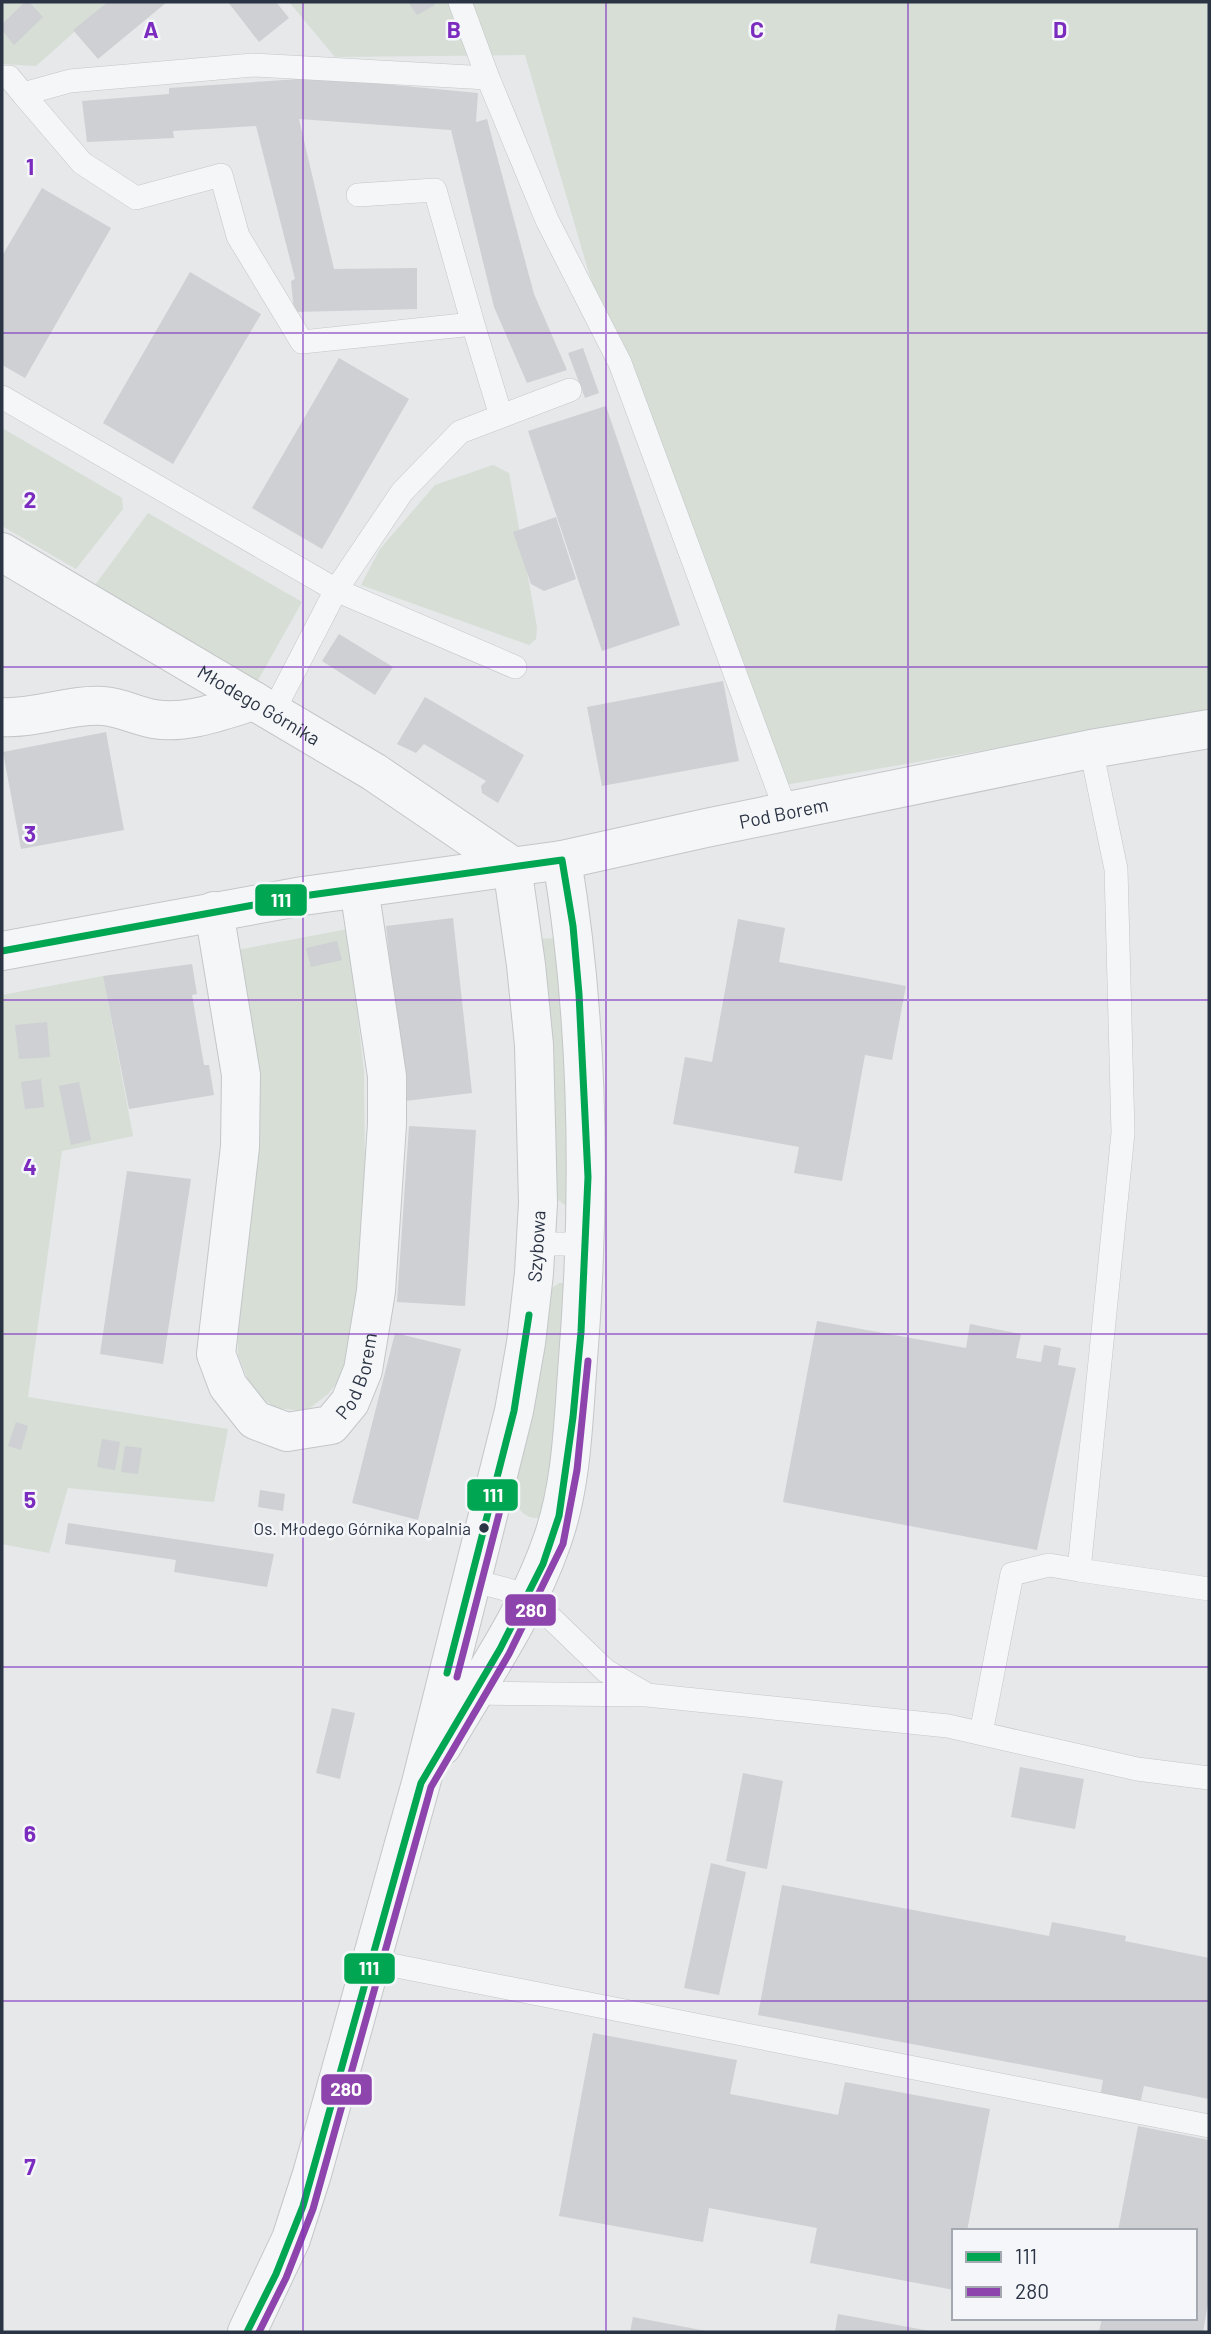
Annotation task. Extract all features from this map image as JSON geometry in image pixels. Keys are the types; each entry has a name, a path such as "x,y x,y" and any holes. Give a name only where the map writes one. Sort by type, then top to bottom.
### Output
{"street":[{"name":"Młodego Górnika","path":"2,552 374,772 512,866"},
{"path":"2,717 20,718 82,707 104,706 157,720 195,718 264,707"},
{"name":"Pod Borem","path":"2,951 214,911 562,860 1091,749 1209,729"},
{"name":"Szybowa","path":"458,1692 500,1649 553,1540 565,1486 581,1332 587,1177 579,994 573,926 562,860"},
{"name":"Szybowa","path":"247,2332 276,2274 303,2206 421,1783 458,1692 471,1580 514,1411 526,1343 536,1244 537,1128 534,1045 525,954 512,866"},
{"name":"Pod Borem","path":"214,911 241,1075 240,1147 216,1354 228,1386 255,1420 287,1432 320,1427 331,1425 350,1402 362,1370 376,1290 387,1124 387,1076 359,888"}],"lane":[{"path":"460,2 488,78 547,220 620,363 786,811"},
{"path":"23,94 70,81 253,65 488,78"},
{"path":"2,77 9,77 82,163 136,198 221,175 238,236 302,342 473,324"},
{"path":"358,195 435,190 501,416"},
{"path":"264,707 336,590 402,492 460,432 570,390"},
{"path":"2,397 336,590 515,667"},
{"path":"1079,1570 1123,1133 1116,869 1091,749"},
{"path":"536,1244 584,1244"},
{"path":"981,1733 1012,1574 1049,1565 1209,1589"},
{"path":"471,1580 527,1595 606,1671 647,1695"},
{"path":"458,1692 647,1695 948,1726 1124,1766 1209,1778"},
{"path":"371,1961 1209,2126"}],"shaded area":[{"path":"2,2 108,2 36,66 2,64"},
{"path":"289,2 1209,2 1209,711 779,786 618,372 525,55 335,57"},
{"path":"2,428 122,498 123,509 76,569 2,526"},
{"path":"493,465 509,473 537,627 536,639 529,645 361,585 380,549 435,485"},
{"path":"148,513 302,602 257,682 95,585"},
{"path":"348,929 364,1072 365,1181 354,1339 344,1375 328,1394 306,1411 275,1408 252,1390 238,1355 237,1316 258,1153 260,1104 255,1056 237,950"},
{"path":"558,938 565,1007 570,1205 558,1200 557,1194 540,939"},
{"path":"103,976 133,1136 62,1151 28,1397 228,1429 214,1502 68,1488 49,1553 2,1544 2,995"},
{"path":"559,1283 565,1283 571,1288 544,1517 532,1518 519,1509 514,1492 548,1321 552,1288"}],"building":[{"path":"25,2 29,2 43,17 14,45 2,30 2,24"},
{"path":"108,2 167,2 98,59 73,30"},
{"path":"228,2 276,2 289,18 259,42"},
{"path":"408,2 433,2 435,5 417,15"},
{"path":"299,76 478,93 476,122 487,119 534,294 567,370 527,383 494,307 451,130 299,119 334,269 417,268 417,309 294,312 291,281 295,279 256,126 173,131 174,138 87,142 82,101 169,94 169,88 299,79"},
{"path":"42,188 111,228 25,378 2,365 2,256"},
{"path":"190,272 261,314 173,464 103,423"},
{"path":"583,348 599,393 585,398 568,353"},
{"path":"339,358 409,399 322,549 252,508"},
{"path":"606,406 680,625 602,651 528,431"},
{"path":"556,517 576,579 544,591 531,584 513,532"},
{"path":"339,634 393,667 375,695 322,661"},
{"path":"723,681 739,761 602,786 587,707"},
{"path":"425,697 524,755 498,803 482,793 481,786 486,781 424,744 416,753 397,744"},
{"path":"106,732 124,830 21,849 3,752"},
{"path":"453,918 472,1093 405,1101 386,926"},
{"path":"738,919 785,928 779,962 906,986 892,1060 865,1055 842,1181 794,1173 799,1147 673,1124 685,1057 712,1062"},
{"path":"337,941 342,960 311,967 306,948"},
{"path":"192,964 197,994 192,995 204,1065 209,1065 214,1095 129,1109 103,976"},
{"path":"47,1022 50,1057 19,1059 15,1025"},
{"path":"41,1079 44,1107 25,1109 21,1082"},
{"path":"79,1082 91,1140 71,1145 59,1086"},
{"path":"409,1126 476,1130 465,1306 397,1302"},
{"path":"127,1171 191,1179 163,1364 100,1354"},
{"path":"817,1321 966,1348 970,1324 1021,1334 1016,1358 1041,1362 1044,1345 1061,1348 1058,1365 1076,1368 1037,1550 783,1502"},
{"path":"395,1333 461,1349 418,1520 352,1503"},
{"path":"16,1422 28,1426 21,1450 8,1446"},
{"path":"102,1439 120,1442 115,1470 97,1467"},
{"path":"125,1446 142,1448 138,1474 121,1472"},
{"path":"260,1490 285,1494 283,1511 258,1507"},
{"path":"68,1523 274,1554 267,1587 174,1572 176,1560 65,1544"},
{"path":"332,1708 355,1713 340,1779 316,1773"},
{"path":"1020,1767 1084,1779 1075,1829 1011,1817"},
{"path":"743,1773 783,1781 767,1869 726,1861"},
{"path":"711,1863 746,1872 719,1995 684,1988"},
{"path":"782,1885 1049,1936 1052,1922 1126,1936 1125,1941 1209,1958 1209,2099 1144,2086 1140,2104 1100,2097 1103,2080 758,2015"},
{"path":"593,2033 737,2060 730,2094 838,2115 845,2082 990,2109 967,2229 952,2229 952,2290 810,2263 817,2228 709,2208 703,2242 559,2216"},
{"path":"1138,2126 1209,2140 1209,2298 1203,2332 1099,2332 1102,2320 1197,2320 1197,2229 1118,2229"},
{"path":"838,2314 930,2331 835,2332"},
{"path":"633,2317 706,2331 706,2332 630,2332"}],"transit line":[{"name":"111","path":"2,951 303,896 562,860"},
{"name":"111","path":"247,2332 276,2274 303,2206 421,1783 500,1649 543,1564 559,1516 573,1417 581,1332 588,1177 579,994 573,926 562,860"},
{"name":"111","path":"447,1673 514,1411 529,1315"},
{"name":"280","path":"259,2332 286,2278 313,2209 431,1787 509,1654 563,1544 577,1470 588,1361"},
{"name":"280","path":"457,1677 505,1491"}],"place":[{"name":"Os. Młodego Górnika Kopalnia","path":"484,1528"}]}
